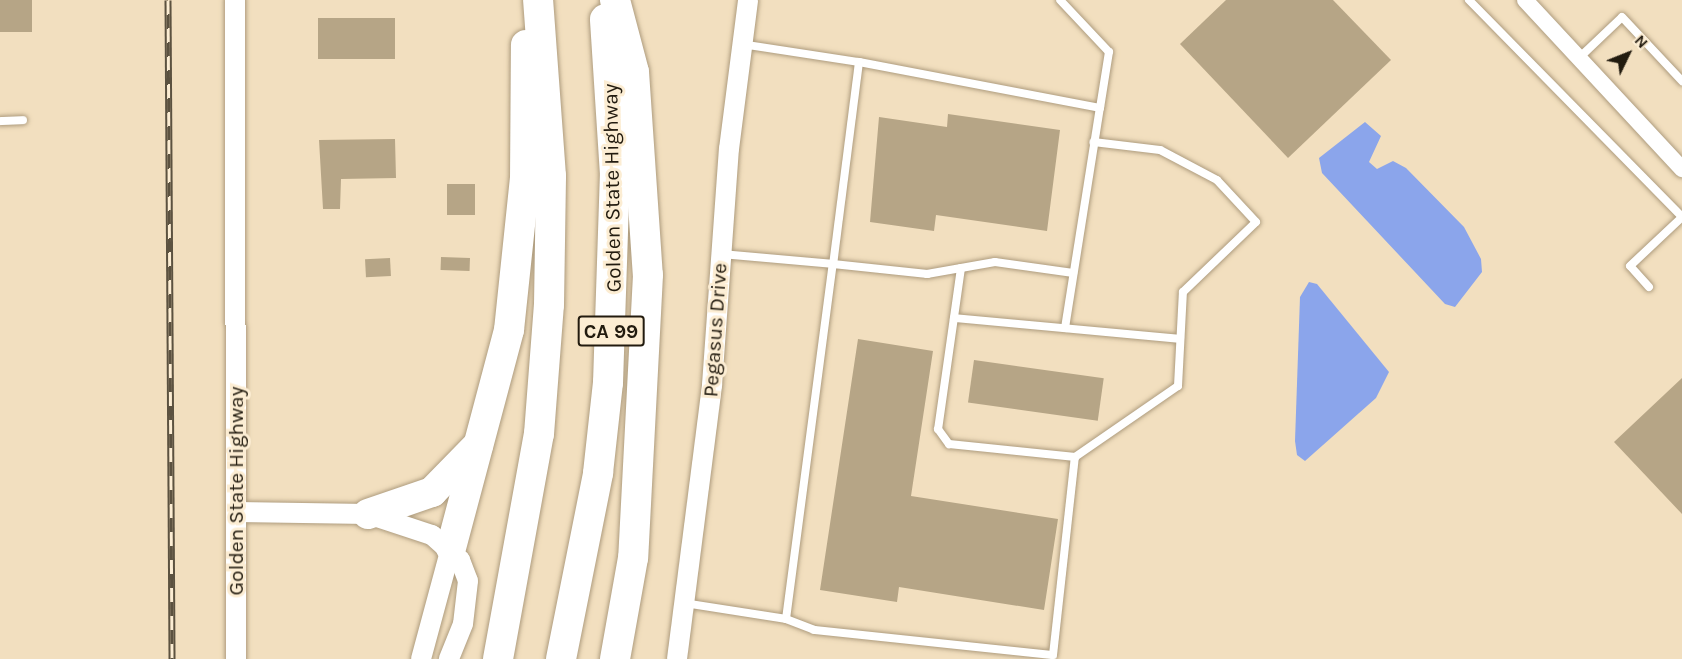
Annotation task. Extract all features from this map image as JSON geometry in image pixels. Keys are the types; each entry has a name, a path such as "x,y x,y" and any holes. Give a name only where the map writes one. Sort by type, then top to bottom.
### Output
{"highway":[{"path":"451,548 483,438 509,330 518,250 528,0"},
{"name":"CA 99","path":"498,659 539,434 549,305 551,176 538,0"},
{"name":"Golden State Highway","path":"561,659 598,473 615,286 614,152 603,0"},
{"path":"615,0 634,72 648,275 633,558 615,659"},
{"path":"368,514 432,492 483,438"}],"street":[{"name":"Golden State Highway","path":"235,0 236,659"},
{"name":"Pegasus Drive","path":"677,659 712,385 721,254 741,44 748,0"},
{"path":"1525,0 1682,169"},
{"path":"237,512 368,514 414,525 451,548 468,581 468,599 449,659"},
{"path":"421,659 451,548"}],"lane":[{"path":"1060,0 1109,52 1065,328"},
{"path":"1469,0 1493,19 1681,219 1629,266 1650,287"},
{"path":"1579,58 1622,17 1682,81"},
{"path":"741,44 859,62 1100,108"},
{"path":"786,619 859,62"},
{"path":"0,121 22,120"},
{"path":"961,268 938,429 949,444 1076,457 1178,387 1183,292 1256,222 1217,180 1160,150 1093,142"},
{"path":"721,254 927,274 995,262 1073,273"},
{"path":"954,318 1180,339"},
{"path":"684,603 786,619 814,630 1053,655 1076,457"}],"water":[{"path":"1365,122 1381,136 1369,162 1377,169 1393,161 1406,168 1464,227 1481,259 1482,272 1455,307 1445,304 1322,173 1319,158"},
{"path":"1309,282 1317,284 1389,372 1376,398 1305,461 1297,455 1295,441 1300,297"}],"building":[{"path":"0,0 32,0 32,32 0,32"},
{"path":"1226,0 1333,0 1391,60 1288,158 1180,44"},
{"path":"318,18 395,18 395,59 318,59"},
{"path":"948,114 1060,130 1047,231 936,215 934,231 870,222 879,117 947,127"},
{"path":"395,139 396,178 341,179 340,209 323,209 319,140"},
{"path":"447,184 475,184 475,215 447,215"},
{"path":"441,257 470,258 470,271 441,270"},
{"path":"390,258 391,276 366,277 365,259"},
{"path":"858,339 933,351 911,496 1058,519 1044,610 899,587 897,602 820,590"},
{"path":"974,360 1104,378 1098,421 968,403"},
{"path":"1682,378 1682,514 1614,442"}],"railway":[{"path":"168,0 172,659"}]}
